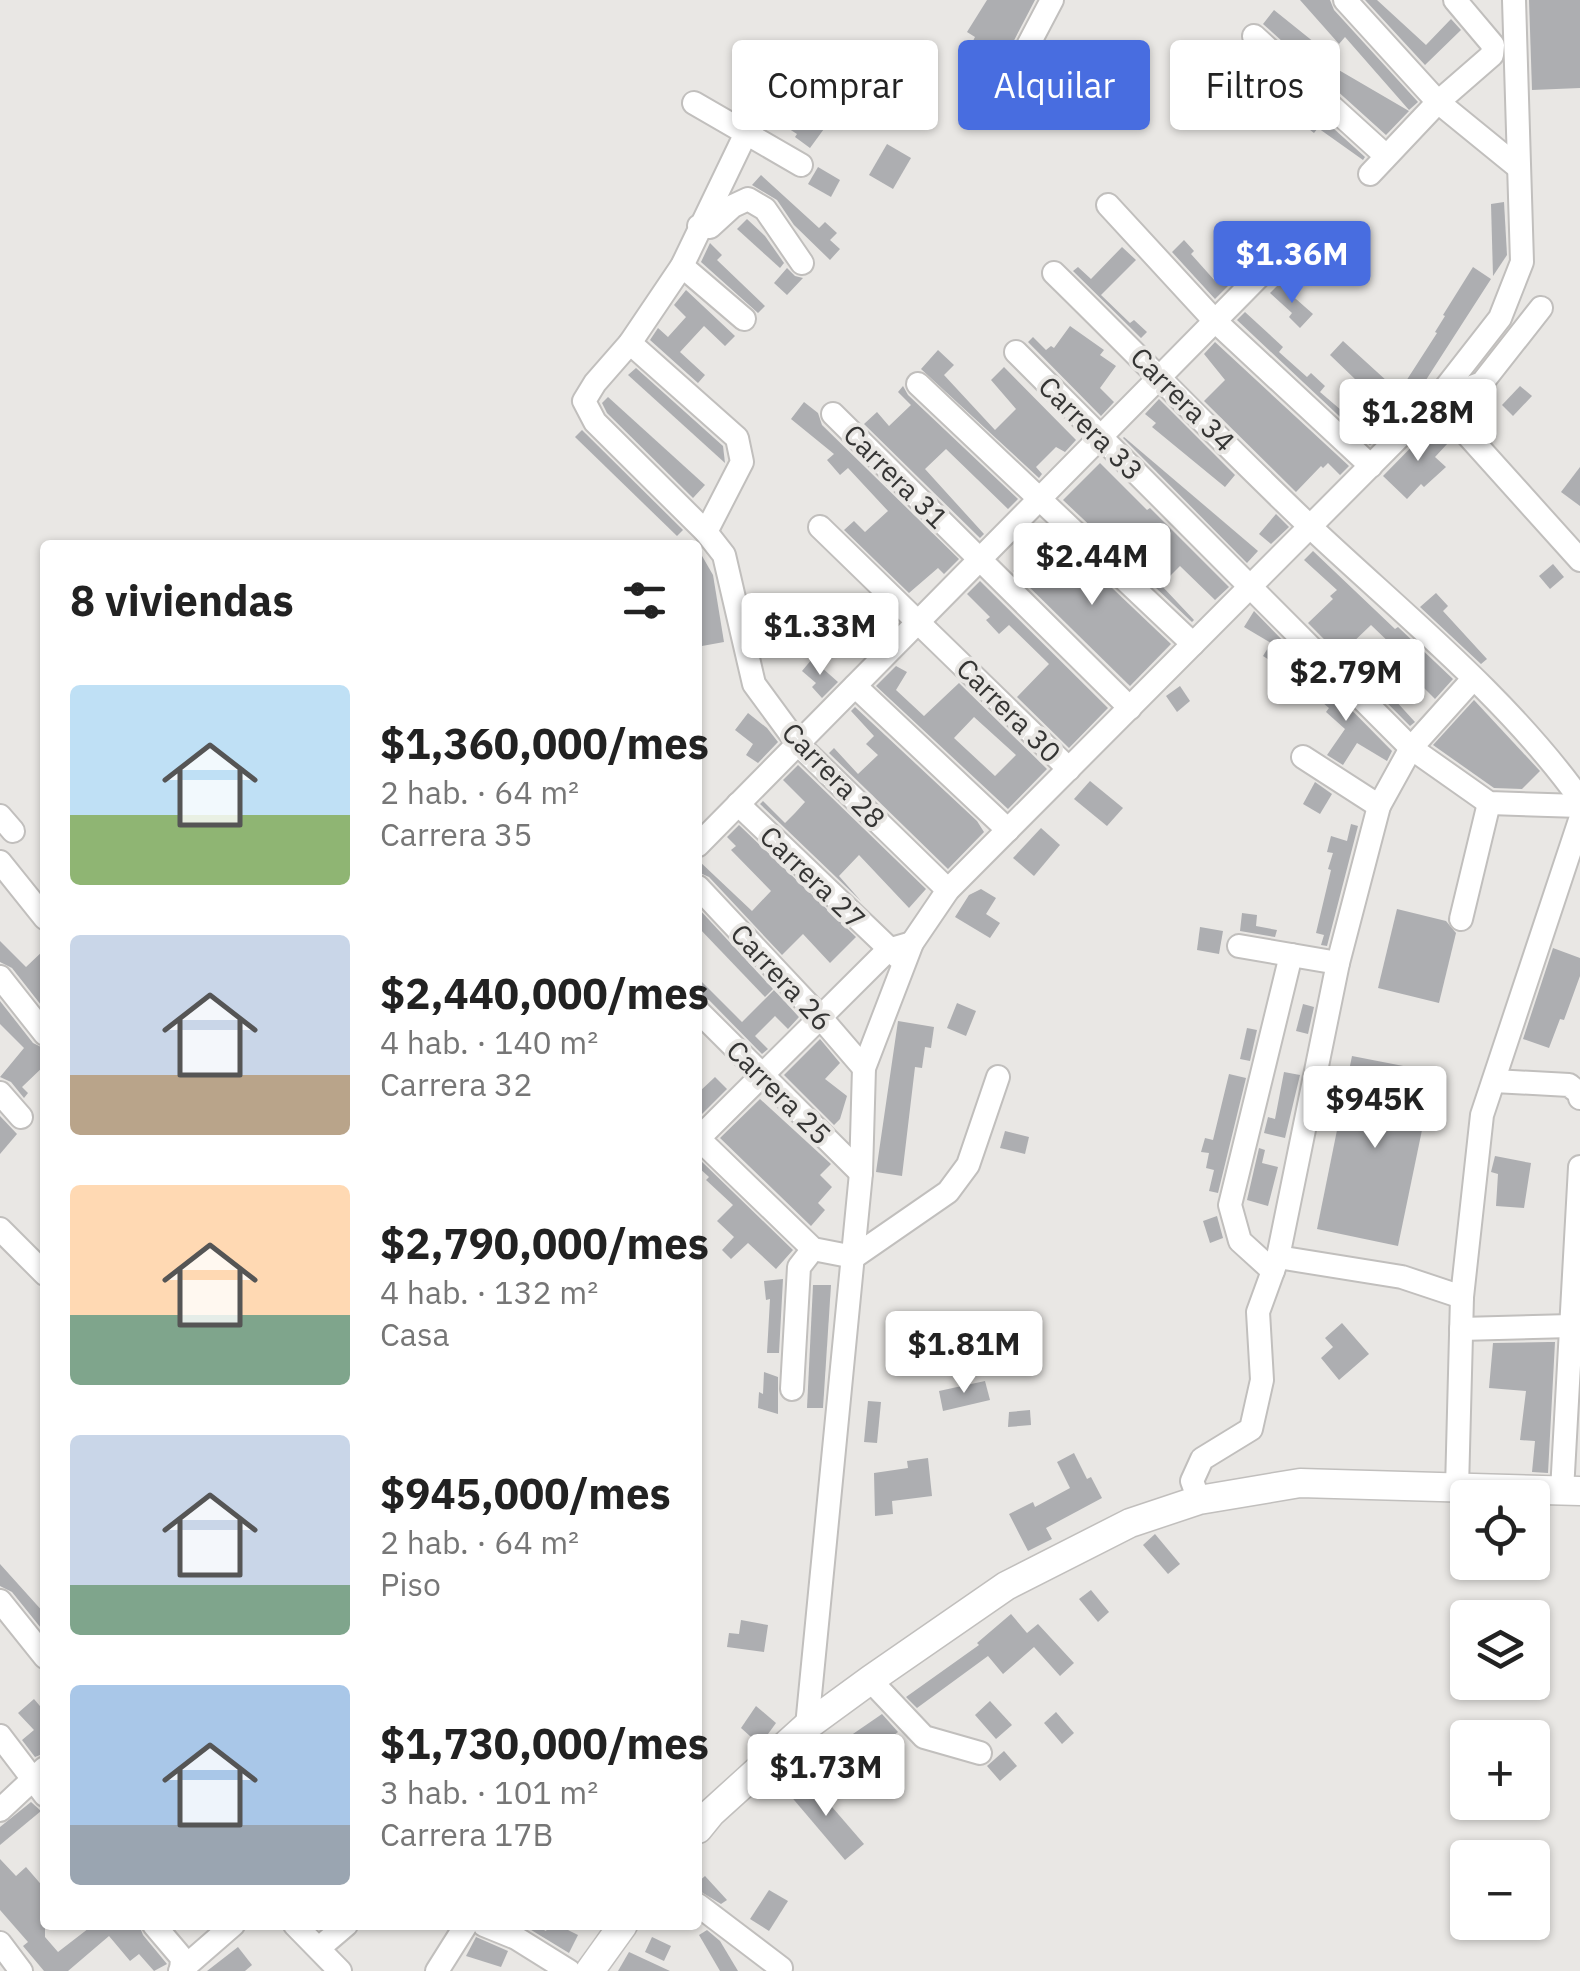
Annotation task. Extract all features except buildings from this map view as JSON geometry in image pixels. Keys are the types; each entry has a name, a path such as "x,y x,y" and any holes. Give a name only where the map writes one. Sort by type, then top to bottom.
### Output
{"main road":[{"path":"702,1819 807,1726 870,1680 1006,1586 1130,1522 1199,1500 1300,1483 1450,1488"},
{"path":"590,1971 617,1930"}],"street":[{"path":"1031,40 1052,0"},
{"path":"1345,0 1438,102 1518,168"},
{"path":"1370,174 1438,102 1492,55 1492,45 1455,0"},
{"path":"702,1134 822,1018 901,952 948,890 1436,400 1500,318 1522,262 1514,0"},
{"path":"1254,36 1385,155"},
{"path":"1474,72 1514,82"},
{"path":"694,103 801,165"},
{"path":"706,532 742,462 737,438 630,343 682,266 746,133"},
{"path":"698,226 710,227 733,206 748,199 765,210 802,263"},
{"path":"1108,205 1214,320 1371,466"},
{"path":"702,841 1282,253"},
{"path":"682,266 744,319"},
{"name":"Carrera 34","path":"1054,273 1547,753 1580,803"},
{"path":"1436,400 1482,383 1541,308"},
{"name":"Carrera 28","path":"630,343 595,383 584,402 594,422 706,532 724,555 754,684 798,744 948,890"},
{"name":"Carrera 33","path":"1016,352 1411,748 1489,802"},
{"path":"918,384 1193,644"},
{"path":"1436,400 1580,560"},
{"name":"Carrera 31","path":"833,414 1130,708"},
{"name":"Carrera 30","path":"820,526 1069,769"},
{"path":"1199,1500 1192,1481 1202,1459 1251,1429 1262,1380 1258,1312 1276,1264 1338,963 1379,806 1411,748 1473,679"},
{"path":"855,686 1008,830"},
{"path":"1304,756 1379,806"},
{"path":"1461,919 1489,802 1580,803"},
{"name":"Carrera 27","path":"738,804 901,952"},
{"path":"1458,1480 1462,1297 1482,1114 1580,820"},
{"path":"0,862 40,912"},
{"name":"Carrera 26","path":"702,891 864,1068"},
{"path":"1240,946 1338,963"},
{"path":"807,1726 854,1257 864,1068 901,952"},
{"path":"1291,955 1230,1205 1240,1241 1276,1264 1402,1277 1462,1297"},
{"path":"0,977 40,1028"},
{"name":"Carrera 25","path":"702,1015 861,1173"},
{"path":"702,1142 814,1250 854,1257 948,1192 968,1164 998,1077"},
{"path":"1494,1080 1569,1085 1579,1092 1580,1098"},
{"path":"0,1093 21,1117"},
{"path":"1571,1491 1572,1326 1580,1178"},
{"path":"0,1229 40,1269"},
{"path":"792,1389 798,1266 814,1250"},
{"path":"1461,1330 1572,1326"},
{"path":"0,1601 40,1652"},
{"path":"870,1680 924,1737 980,1754"},
{"path":"0,1736 40,1780"},
{"path":"0,1810 40,1782"},
{"path":"702,1908 781,1968"},
{"path":"158,1930 182,1958 180,1971"},
{"path":"180,1971 228,1930"},
{"path":"301,1930 340,1971"},
{"path":"320,1948 340,1930"},
{"path":"437,1971 463,1930"},
{"path":"496,1930 569,1971"},
{"path":"0,1943 21,1971"}]}
